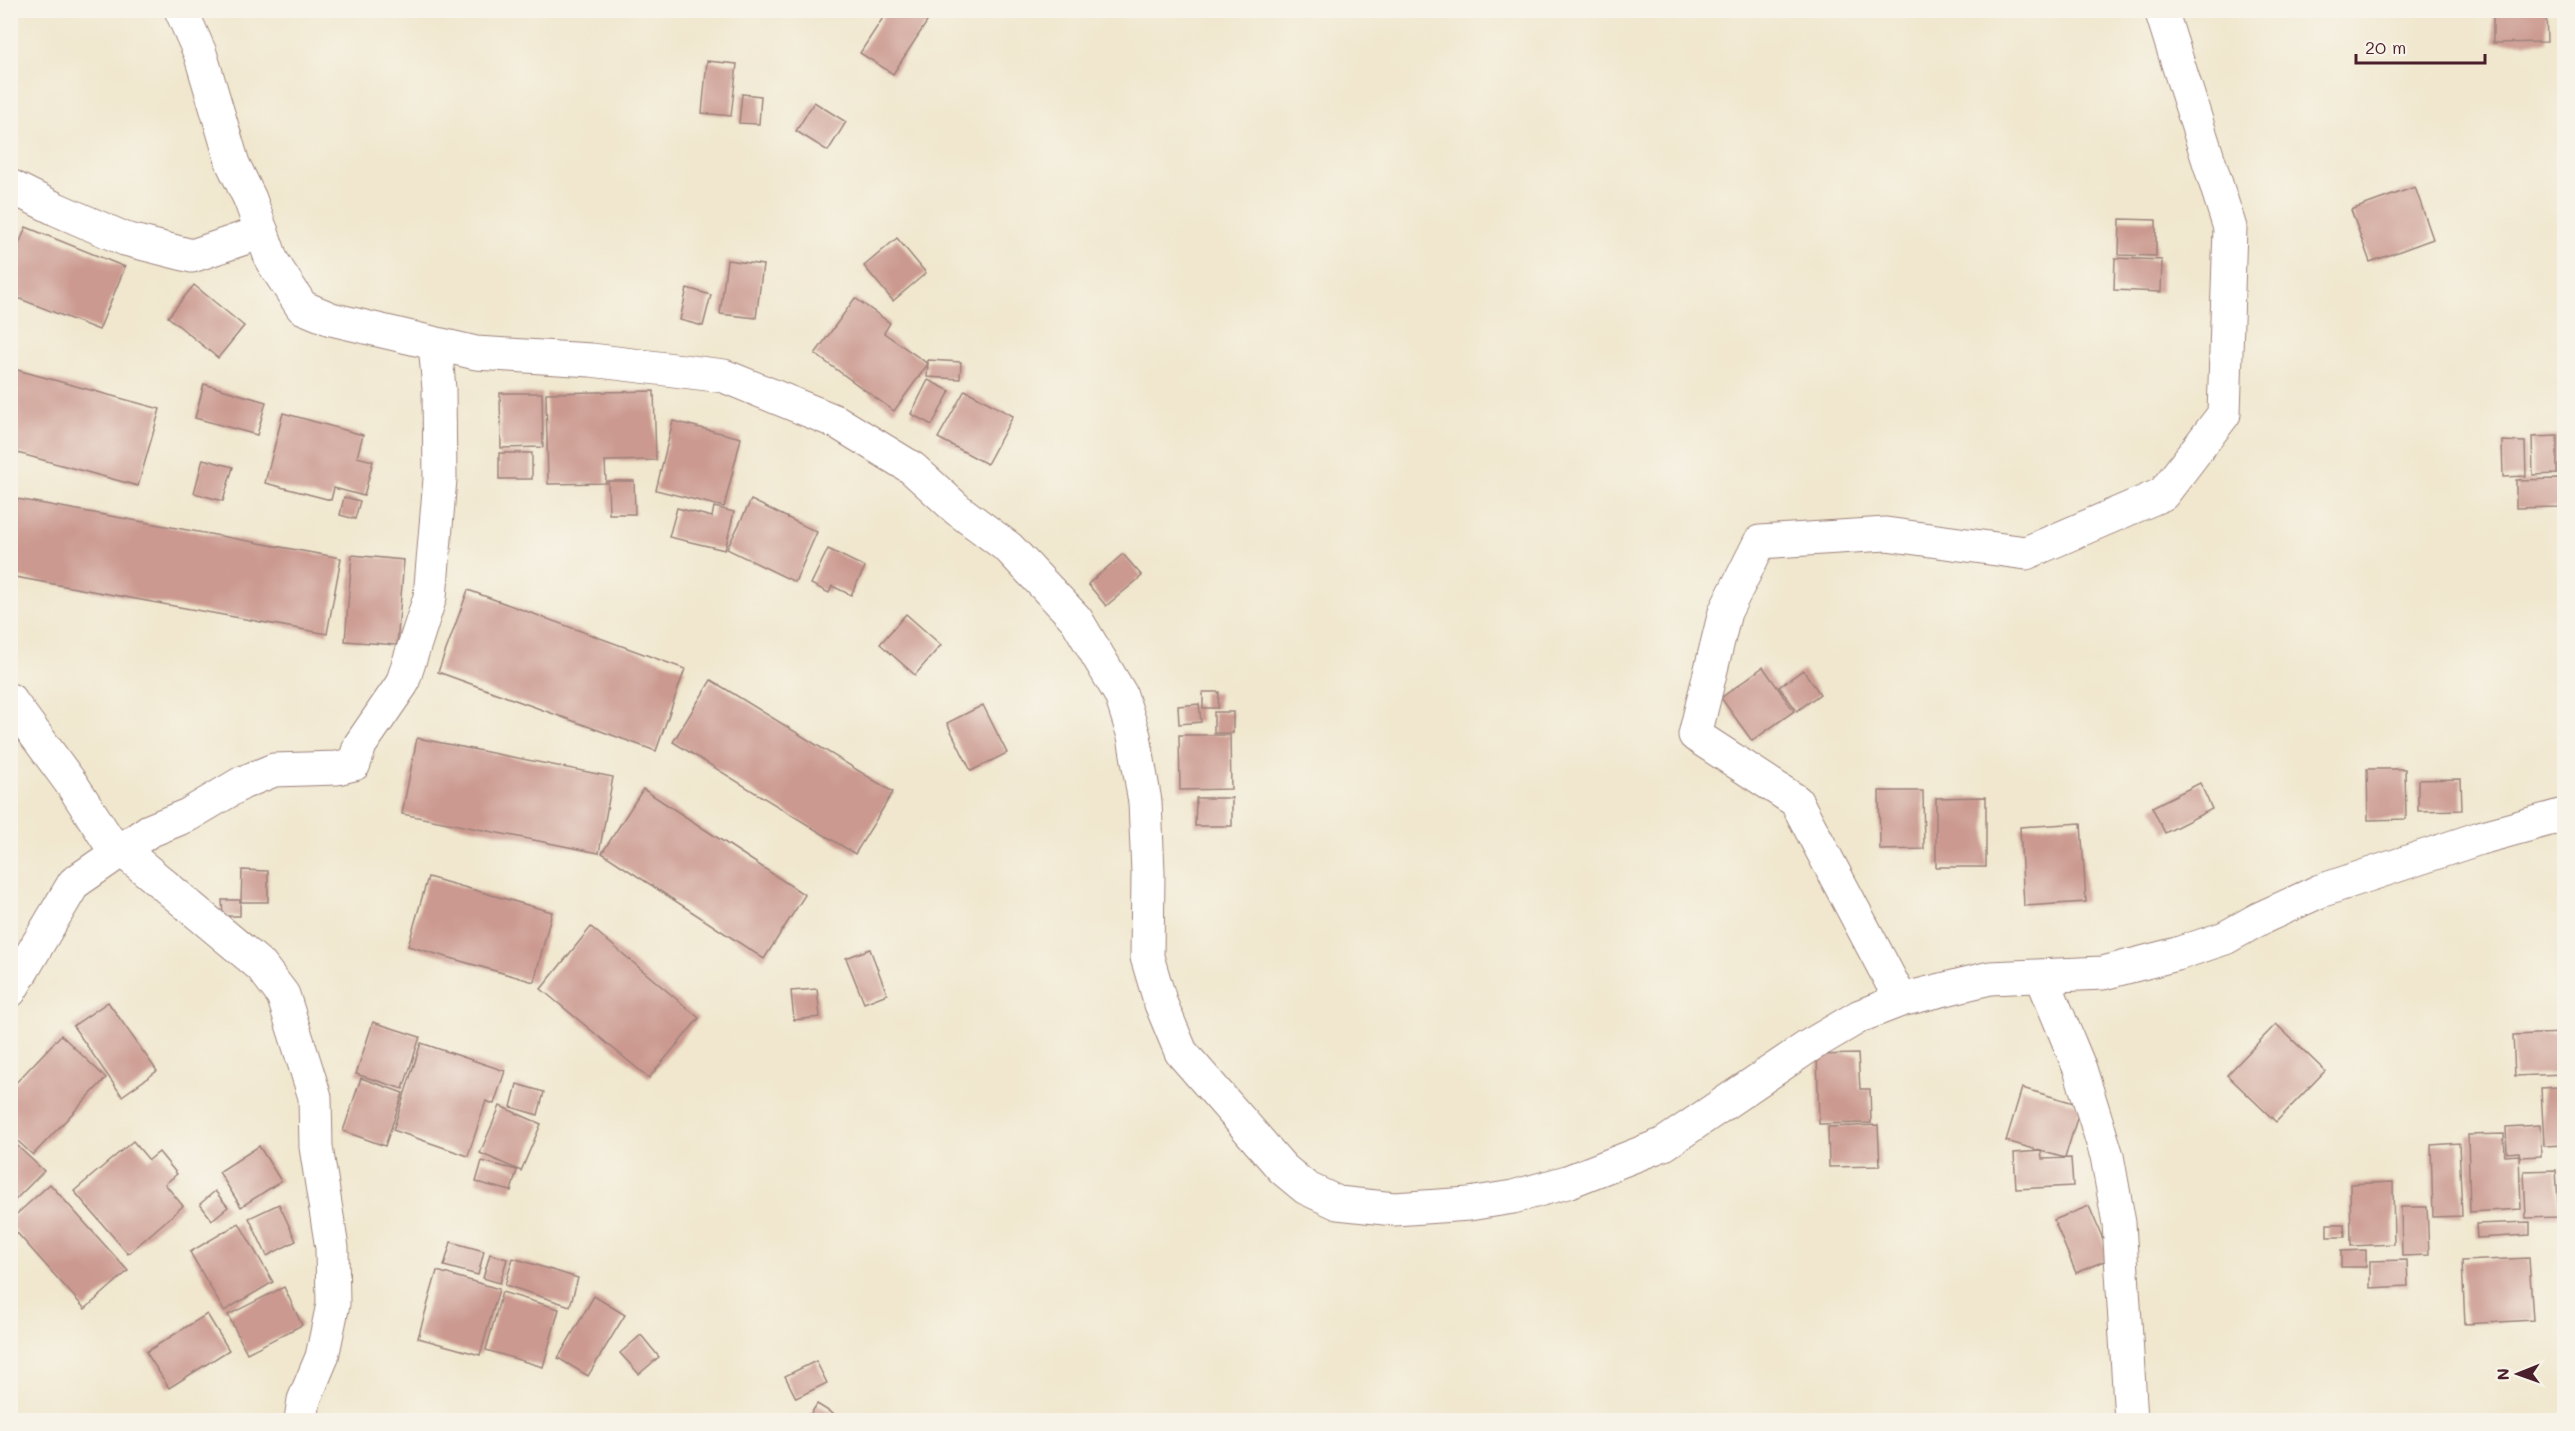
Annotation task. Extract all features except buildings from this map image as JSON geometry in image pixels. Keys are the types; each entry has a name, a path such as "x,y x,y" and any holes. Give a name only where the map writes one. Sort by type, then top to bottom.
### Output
{"street":[{"path":"181,10 200,53 233,164 250,199 272,261 302,307 331,319 476,353 591,360 724,376 837,422 912,468 958,510 1009,548 1076,619 1121,695 1134,736 1145,802 1148,873 1147,957 1161,1004 1181,1053 1283,1169 1306,1188 1338,1203 1394,1209 1469,1204 1513,1197 1567,1182 1664,1144 1809,1046 1860,1016 1901,999 1990,978 2103,973 2177,954 2225,938 2259,919 2320,891 2469,841 2565,815"},
{"path":"1901,999 1796,801 1695,735 1725,612 1760,542 1886,534 2026,553 2163,494 2223,414 2230,228 2161,10"},
{"path":"10,186 125,239 192,256 262,232"},
{"path":"10,991 74,883 149,831 188,815 242,783 274,770 337,768 354,764 360,745 402,684 430,597 440,479 439,389 435,344"},
{"path":"10,700 73,786 108,840 261,966 283,994 315,1097 316,1147 332,1248 333,1304 322,1357 304,1400 301,1420"},
{"path":"2042,977 2080,1069 2107,1156 2119,1223 2131,1420"}]}
